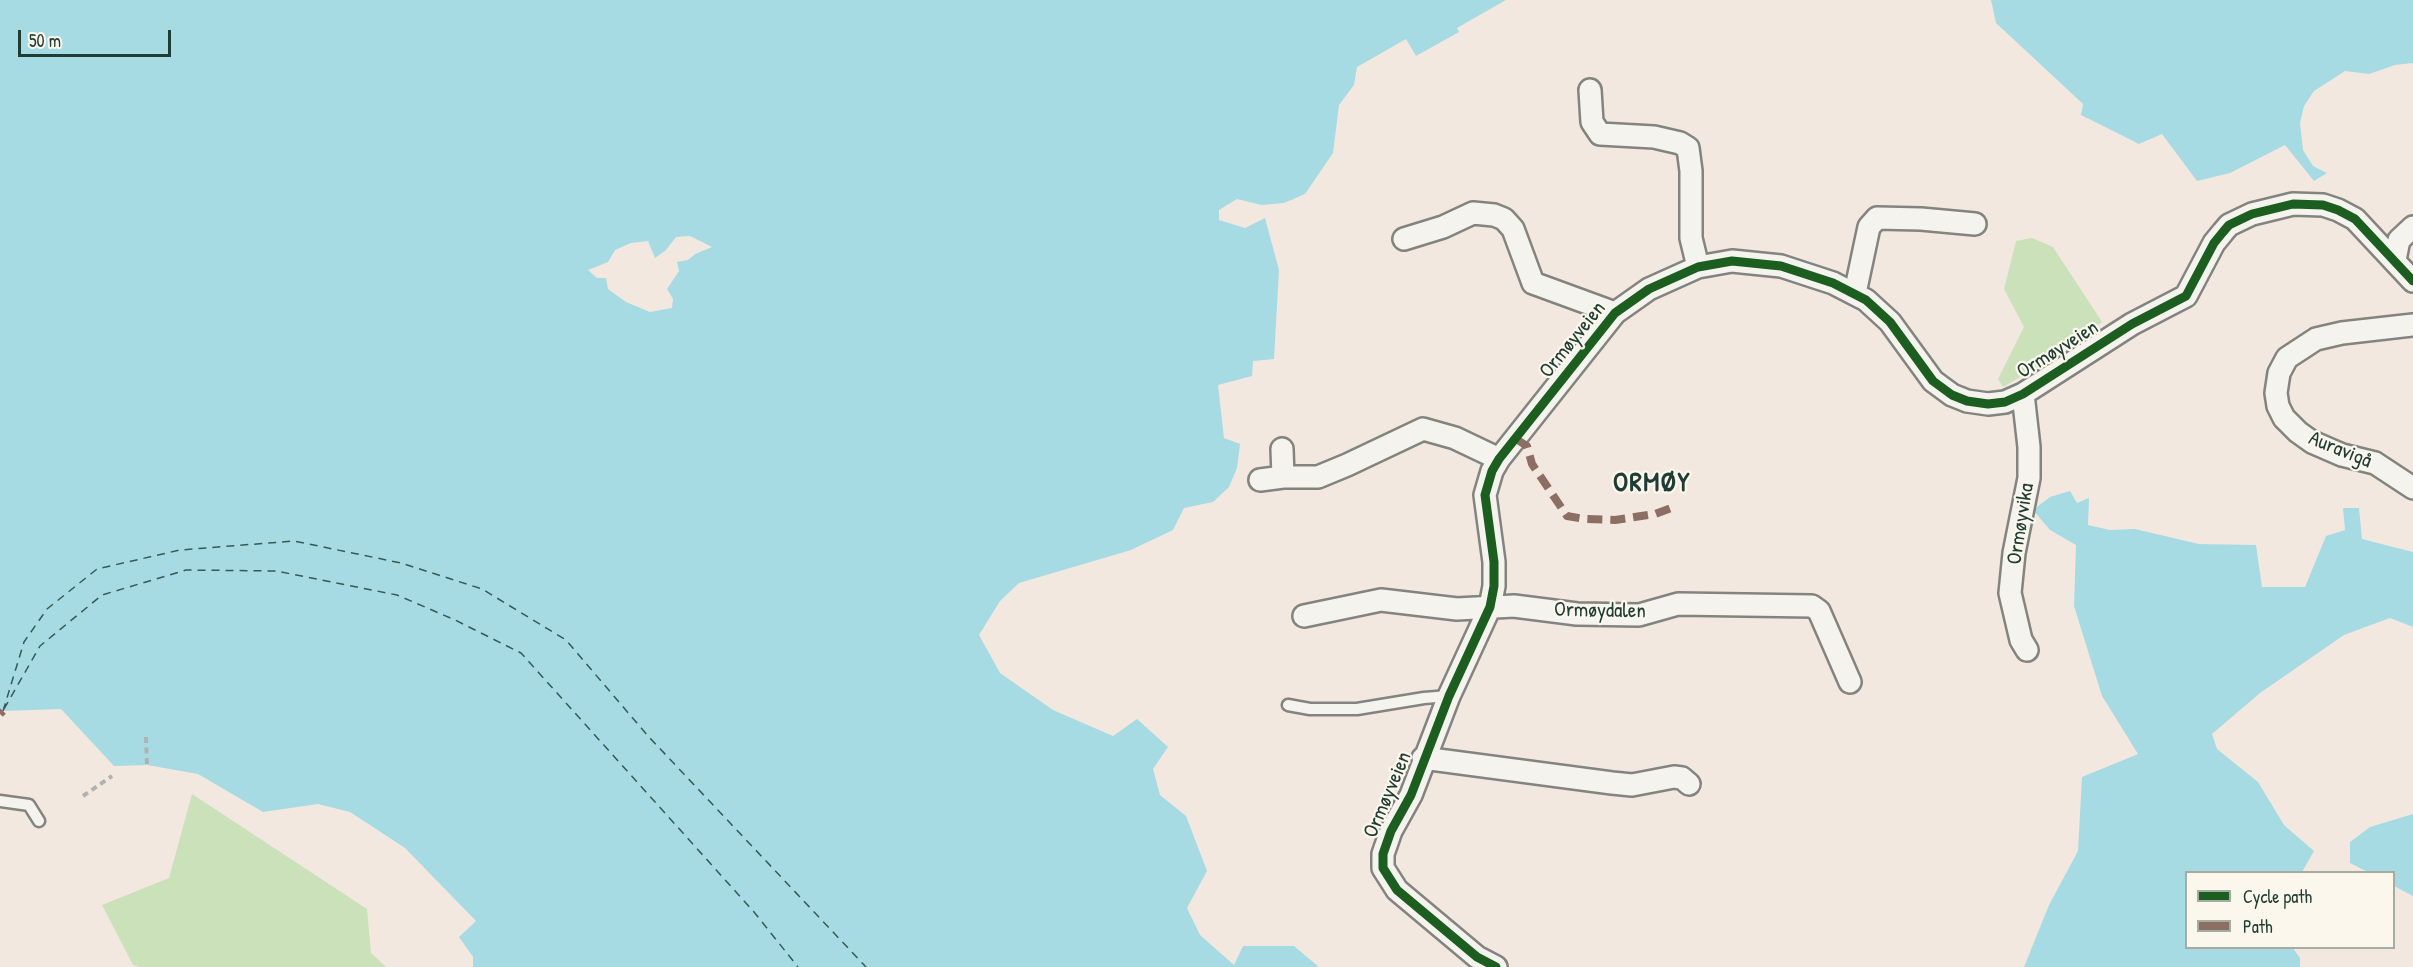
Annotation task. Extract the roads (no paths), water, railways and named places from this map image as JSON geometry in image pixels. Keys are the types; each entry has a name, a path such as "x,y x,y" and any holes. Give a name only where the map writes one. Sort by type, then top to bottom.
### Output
{"street":[{"path":"1590,90 1592,122 1600,134 1654,137 1680,143 1688,148 1691,171 1691,238 1698,267"},
{"name":"Ormøyveien","path":"1496,967 1477,957 1397,890 1383,868 1385,847 1411,795 1423,758 1449,696 1490,607 1494,586 1494,562 1485,495 1492,471 1499,459 1615,313 1649,289 1698,267 1731,261 1764,262 1808,274 1855,293 1890,322 1933,381 1942,389 1967,401 1982,404 2005,402 2022,394 2132,324 2186,296 2214,243 2229,225 2252,214 2293,204 2323,206 2338,210 2355,219 2413,281"},
{"name":"Ormøyveien","path":"1404,239 1437,229 1473,213 1494,215 1504,219 1514,229 1533,283 1615,313"},
{"path":"1855,293 1869,227 1877,218 1975,224"},
{"path":"2395,260 2399,240 2413,226"},
{"name":"Auravigå","path":"2413,324 2342,333 2316,339 2301,347 2282,365 2277,382 2276,400 2284,418 2312,442 2349,458 2375,463 2413,488"},
{"name":"Ormøyvika","path":"2022,394 2029,447 2029,478 2014,553 2010,593 2021,640 2027,650"},
{"path":"1260,480 1282,477 1318,477 1423,429 1446,435 1499,459"},
{"path":"1282,449 1282,477"},
{"name":"Ormøydalen","path":"1304,616 1381,600 1457,609 1514,606 1577,614 1639,615 1678,604 1812,606 1819,611 1850,682"},
{"name":"Ormøyveien","path":"1423,758 1632,785 1674,777 1682,778 1689,784"}],"lane":[{"path":"1288,705 1310,709 1358,709 1449,696"},
{"path":"0,801 29,805 39,821"}],"water":[{"path":"0,0 1506,0 1457,28 1459,32 1416,56 1406,39 1357,67 1354,85 1339,105 1333,153 1305,194 1284,203 1261,205 1237,199 1219,210 1219,220 1245,228 1265,218 1279,270 1274,359 1253,361 1252,376 1218,385 1224,438 1240,444 1237,468 1229,487 1213,502 1184,508 1173,530 1131,550 1019,583 1000,601 979,635 1000,673 1053,710 1113,736 1137,719 1168,747 1153,769 1160,795 1186,816 1207,871 1187,908 1200,935 1234,965 1243,946 1294,946 1319,967 473,967 473,957 459,937 476,921 405,848 350,812 318,804 263,812 198,774 147,765 114,766 61,709 3,711 0,708","holes":["690,236 712,247 695,254 688,260 677,262 679,271 667,289 673,299 672,308 650,312 626,302 608,289 606,278 597,278 588,270 608,262 615,250 631,243 648,241 655,258 666,250 676,237"]},
{"path":"1991,0 2413,0 2413,63 2395,65 2369,74 2345,71 2314,91 2304,106 2300,123 2303,150 2313,166 2327,173 2314,181 2285,145 2230,173 2197,181 2162,134 2139,144 2081,115 2083,104 1996,23"},
{"path":"2070,491 2077,503 2089,498 2088,525 2110,530 2135,529 2199,544 2256,545 2262,587 2305,587 2326,536 2345,530 2343,508 2359,508 2362,539 2413,552 2413,627 2390,618 2344,635 2260,693 2212,734 2217,749 2258,782 2284,825 2314,851 2303,871 2185,871 2185,949 2294,949 2300,958 2300,967 2024,967 2049,905 2078,851 2082,777 2138,754 2102,696 2074,606 2076,545 2050,530 2033,510 2050,497"},
{"path":"2413,814 2413,896 2395,887 2395,871 2366,871 2350,863 2350,842 2370,827"}],"district":[{"name":"ORMØY","path":"1652,484"}]}
